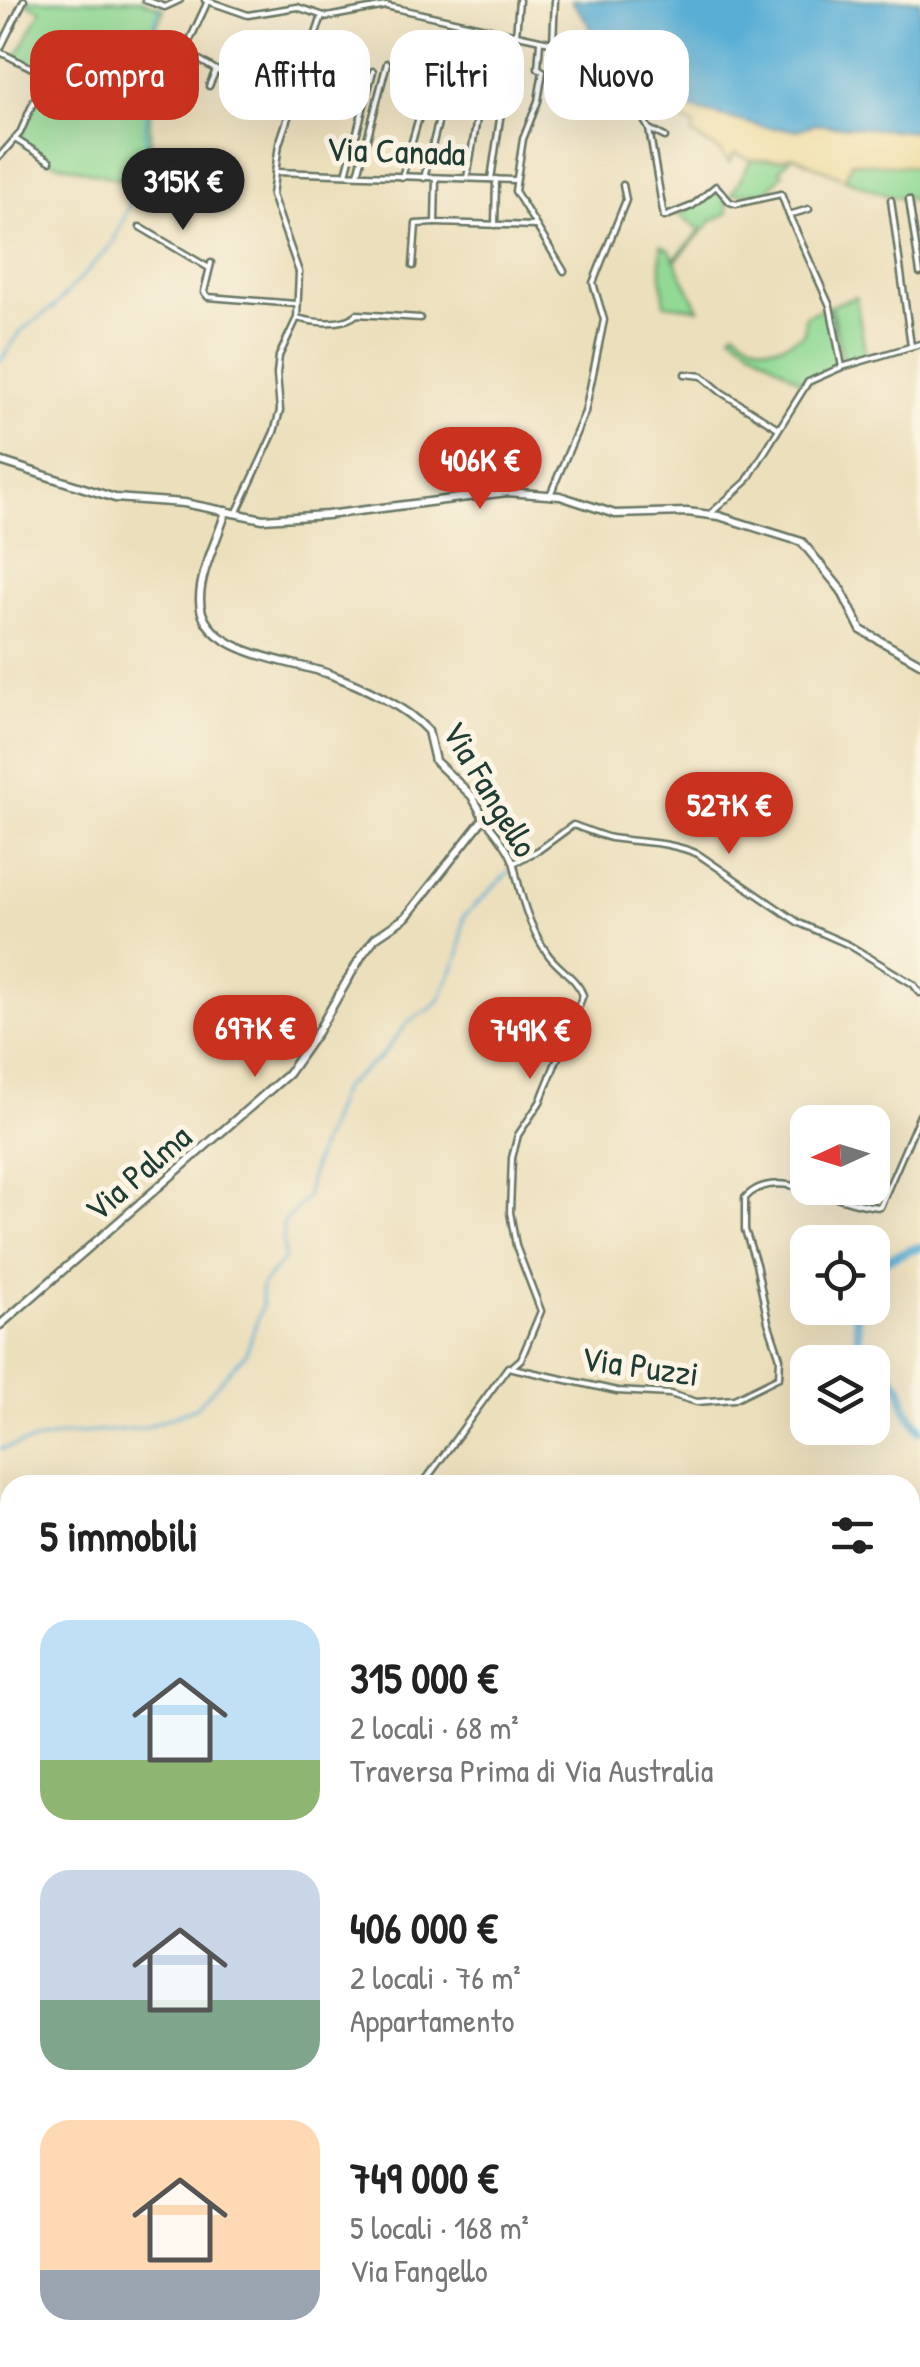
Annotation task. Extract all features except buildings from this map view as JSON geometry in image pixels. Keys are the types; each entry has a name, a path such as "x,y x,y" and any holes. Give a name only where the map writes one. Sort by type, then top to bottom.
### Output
{"street":[{"path":"0,156 15,140 43,78 38,71 0,50 23,2 16,0"},
{"path":"146,0 165,7 180,0"},
{"path":"516,30 519,0"},
{"path":"554,30 555,0"},
{"path":"194,30 206,1 248,16 297,7 322,16 386,6 490,30"},
{"path":"236,514 274,432 280,410 279,356 297,318 299,272 272,202 279,144 322,16"},
{"path":"524,37 544,41"},
{"path":"540,40 538,68 544,71 523,139 516,194 564,272"},
{"path":"199,60 219,72"},
{"path":"358,174 386,63"},
{"path":"209,86 216,70"},
{"path":"346,174 373,70"},
{"path":"402,177 418,120"},
{"path":"424,178 439,120"},
{"path":"468,178 477,120"},
{"path":"494,225 493,179 500,120"},
{"path":"644,120 649,129 664,217 692,206 716,186 736,204 781,194 830,306 842,367"},
{"path":"649,129 665,137"},
{"path":"15,140 50,161"},
{"name":"Via Canada","path":"275,172 516,180"},
{"path":"435,223 436,178"},
{"path":"550,494 585,412 604,320 593,283 626,198 623,185"},
{"path":"891,200 911,346"},
{"path":"909,200 920,274"},
{"path":"789,215 809,209"},
{"path":"413,266 416,224 536,226"},
{"path":"140,227 210,266 204,292 208,297 296,304"},
{"path":"297,318 348,321 357,314 420,318"},
{"path":"710,514 746,482 808,382 842,367 920,344"},
{"path":"686,374 702,376 778,428"},
{"path":"0,460 115,498 184,503 277,520 474,495 550,494 615,514 710,514 802,542 835,581 860,630 920,663"},
{"name":"Via Fangello","path":"226,511 200,594 200,608 210,629 249,651 334,676 410,715 428,732 438,766 472,796 514,863 528,922 550,957 579,984 583,994 540,1102 518,1135 512,1158 510,1212 516,1246 542,1310 521,1360 513,1366"},
{"name":"Via Palma","path":"0,1324 288,1074 375,938 406,917 484,818"},
{"path":"514,863 572,825 606,837 663,842 684,848 799,924 865,954 913,984 920,994"},
{"name":"Via Puzzi","path":"513,1366 541,1377 616,1392 670,1394 697,1402 734,1399 774,1380 781,1372 780,1358 744,1230 744,1198 758,1189 791,1183 840,1201 880,1207 920,1116"},
{"path":"429,1475 485,1396 513,1366"}],"green space":[{"path":"142,0 164,9 155,30 31,30 41,10 25,2"},
{"path":"30,31 30,66 16,58"},
{"path":"30,116 30,120 150,120 148,178 136,199 133,183 52,162 20,140"},
{"path":"793,156 766,192 732,194 751,160"},
{"path":"851,162 920,167 920,235 915,236 918,207 912,199 888,196 845,179"},
{"path":"717,188 726,200 727,214 713,220 675,261 699,309 665,304 661,245 670,250 674,259 701,230 679,215"},
{"path":"856,297 866,357 844,364 831,305"},
{"path":"829,306 839,365 805,384 731,334 735,330 769,347 785,344 804,333 805,316"}],"sand":[{"path":"689,107 797,130 815,124 920,132 920,167 851,162 845,179 793,156 751,160 735,153 729,163 720,151 692,135 694,126 680,120 689,120"}],"water":[{"path":"571,0 920,0 920,132 815,124 797,130 764,127 689,108 689,30 591,30"}],"waterway":[{"path":"161,4 162,0"},
{"path":"0,361 22,330 54,307 113,243 133,197 146,179 150,169 145,131 153,66 151,34 159,9"},
{"path":"0,1449 60,1435 143,1428 195,1408 246,1353 262,1306 261,1286 284,1259 283,1223 306,1198 314,1163 342,1088 382,1056 409,1021 440,999 459,955 464,916 509,872"},
{"path":"890,1258 920,1247"},
{"path":"857,1325 859,1341 901,1387 905,1407 920,1430"}]}
